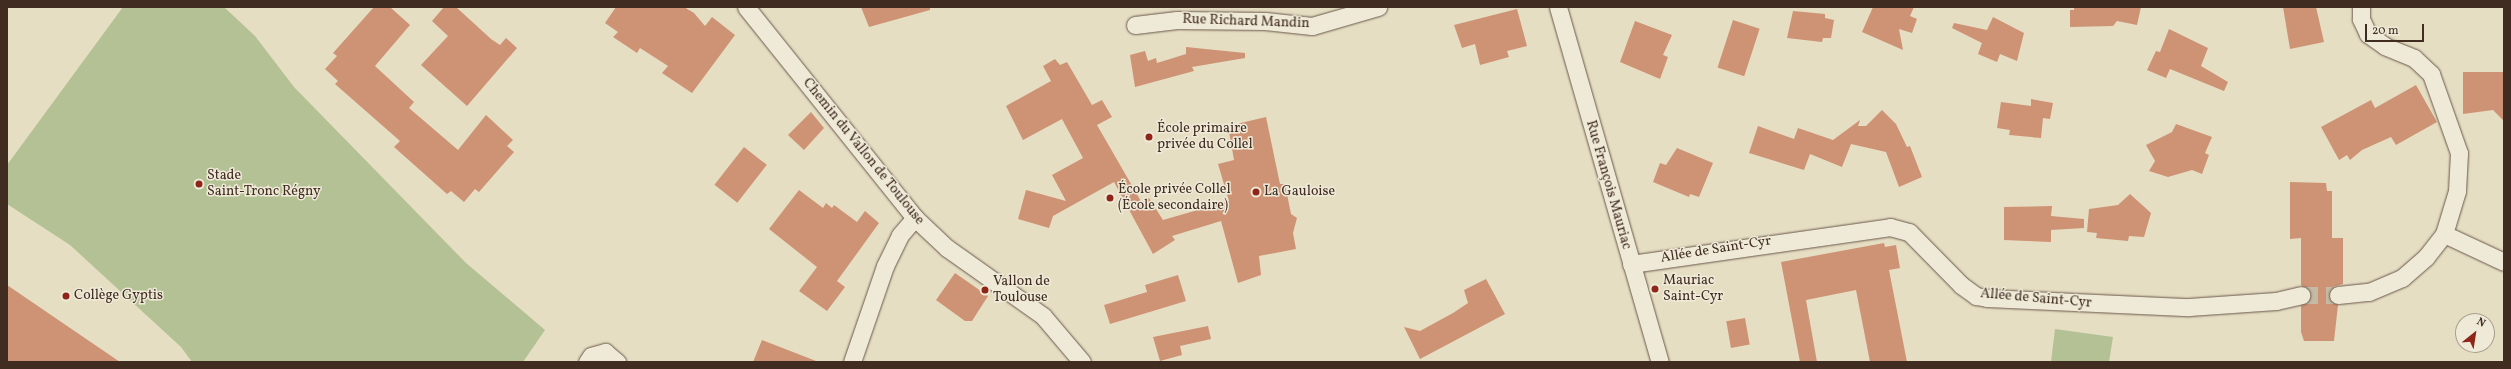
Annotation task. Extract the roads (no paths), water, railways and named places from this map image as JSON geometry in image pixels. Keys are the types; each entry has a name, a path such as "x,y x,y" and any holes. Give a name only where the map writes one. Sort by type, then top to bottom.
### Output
{"street":[{"name":"Chemin du Vallon de Toulouse","path":"746,7 915,218 947,248 1043,316 1082,362"},
{"name":"Rue Richard Mandin","path":"1134,25 1177,20 1265,21 1312,26 1378,7"},
{"name":"Rue François Mauriac","path":"1558,7 1660,362"},
{"path":"2338,295 2369,292 2402,278 2426,257 2444,234 2457,191 2459,153 2431,74 2414,58 2385,46 2368,34 2361,18 2361,7"},
{"path":"852,362 885,266 900,235 915,218"},
{"name":"Allée de Saint-Cyr","path":"1631,264 1890,227 1909,232 1961,284 1976,296 1987,298 2189,307 2276,301 2301,295"},
{"path":"2444,234 2504,262"},
{"path":"587,362 591,356 605,352 617,362"}],"tunnel":[{"path":"2301,295 2338,295"}],"place":[{"name":"École primaire privée du Collel","path":"1149,137"},
{"name":"Stade Saint-Tronc Régny","path":"199,184"},
{"name":"La Gauloise","path":"1256,192"},
{"name":"École privée Collel (École secondaire)","path":"1110,198"},
{"name":"Mauriac Saint-Cyr","path":"1655,289"},
{"name":"Vallon de Toulouse","path":"985,290"},
{"name":"Collège Gyptis","path":"66,296"}]}
